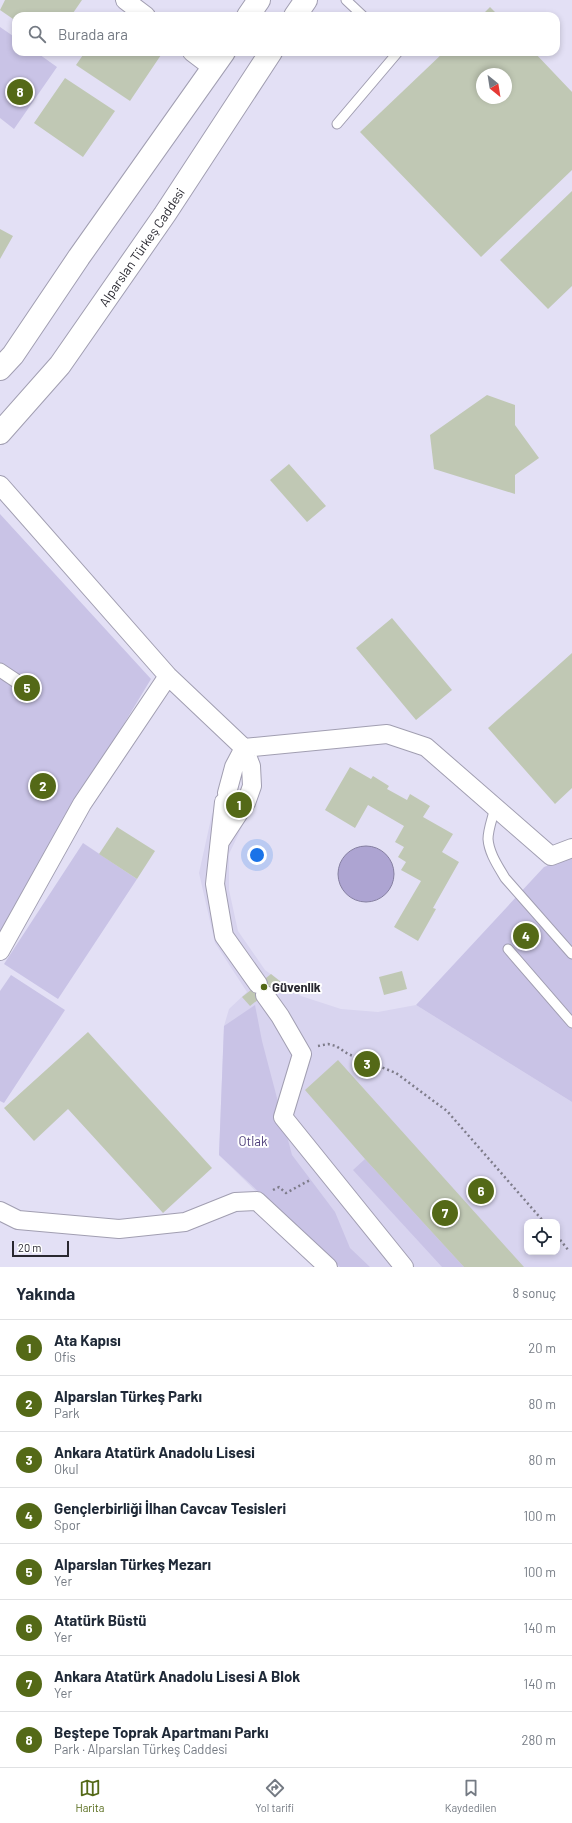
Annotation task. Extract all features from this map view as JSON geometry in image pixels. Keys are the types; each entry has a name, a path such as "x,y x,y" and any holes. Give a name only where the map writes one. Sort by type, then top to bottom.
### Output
{"main road":[{"path":"251,12 259,0"},
{"path":"298,12 306,0"},
{"name":"Alparslan Türkeş Caddesi","path":"0,433 60,365 165,214 268,56"},
{"path":"0,369 13,355 79,257 219,60"}],"street":[{"path":"125,0 141,12"},
{"path":"206,56 219,60"},
{"path":"0,485 168,676 244,748 252,766 252,786 243,807 221,840"},
{"path":"0,670 27,688"},
{"path":"0,951 82,804 168,676"},
{"path":"244,748 387,734 426,748 551,856 572,848"},
{"path":"244,748 234,767 225,797 215,884 224,936 280,1016 302,1054 283,1117 404,1267"},
{"path":"0,1211 18,1220 119,1229 185,1222 235,1202 257,1201 328,1267"}],"lane":[{"path":"346,0 359,12"},
{"path":"337,124 395,56"},
{"path":"495,807 488,838 492,854 499,868 505,878 572,954"},
{"path":"508,950 572,1023"}],"path":[{"path":"302,1054 319,1045 328,1044 396,1073 447,1111 541,1219"},
{"path":"257,1201 279,1187 286,1193 326,1171"},
{"path":"560,1240 569,1251"}],"shaded area":[{"path":"222,795 250,810 229,854 229,890 238,931 265,970 301,996 341,1009 378,1012 416,1005 572,1102 572,1267 338,1267 279,1214 219,1155 224,1026 229,1009 247,992 215,943 199,873 212,814"},
{"path":"360,846 372,846 386,854 394,868 392,885 386,894 372,902 360,902 350,897 343,890 338,880 338,868 343,858 350,851"}],"green space":[{"path":"0,27 12,35 12,56 42,56 57,67 14,129 0,118"},
{"path":"0,514 151,679 22,893 0,933"},
{"path":"83,843 137,879 58,999 4,964"},
{"path":"572,856 572,1102 416,1005 544,867"},
{"path":"11,975 65,1010 4,1103 0,1101 0,991"},
{"name":"Otlak","path":"255,1005 262,1041 292,1155 335,1212 350,1248 370,1267 340,1267 219,1155 224,1026"},
{"path":"365,1159 464,1267 442,1267 353,1170"}],"building":[{"path":"5,0 82,0 74,12 12,12 12,18 0,10"},
{"path":"490,7 495,12 485,12"},
{"path":"82,56 160,56 130,101 76,65"},
{"path":"440,56 538,56 572,92 572,170 481,257 360,132"},
{"path":"65,78 115,111 83,157 34,123"},
{"path":"572,191 572,286 548,309 500,260"},
{"path":"0,229 13,236 0,259"},
{"path":"487,395 515,405 515,425 539,458 515,475 515,494 434,469 430,435"},
{"path":"289,464 326,506 307,522 270,480"},
{"path":"392,618 452,690 416,720 356,648"},
{"path":"572,653 572,788 555,804 488,728"},
{"path":"350,767 371,779 373,776 389,786 387,789 407,800 410,794 430,806 423,817 453,834 442,852 459,862 433,908 436,909 418,941 394,927 421,881 401,870 406,862 398,857 404,847 395,842 404,826 368,805 355,828 325,810"},
{"path":"117,827 155,851 137,879 99,854"},
{"path":"402,971 407,989 384,995 379,977"},
{"name":"Güvenlik","path":"271,974 281,982 250,1006 242,997"},
{"path":"88,1032 212,1168 163,1213 68,1109 34,1141 4,1108"},
{"path":"338,1060 524,1267 464,1267 365,1159 305,1090"}],"place":[{"name":"Beştepe Toprak Apartmanı Parkı","path":"20,92"},
{"name":"Alparslan Türkeş Mezarı","path":"27,688"},
{"name":"Alparslan Türkeş Parkı","path":"43,786"},
{"name":"Ata Kapısı","path":"239,805"},
{"name":"Gençlerbirliği İlhan Cavcav Tesisleri","path":"526,936"},
{"name":"Güvenlik","path":"264,987"},
{"name":"Ankara Atatürk Anadolu Lisesi","path":"367,1064"},
{"name":"Atatürk Büstü","path":"481,1191"},
{"name":"Ankara Atatürk Anadolu Lisesi A Blok","path":"445,1213"}]}
